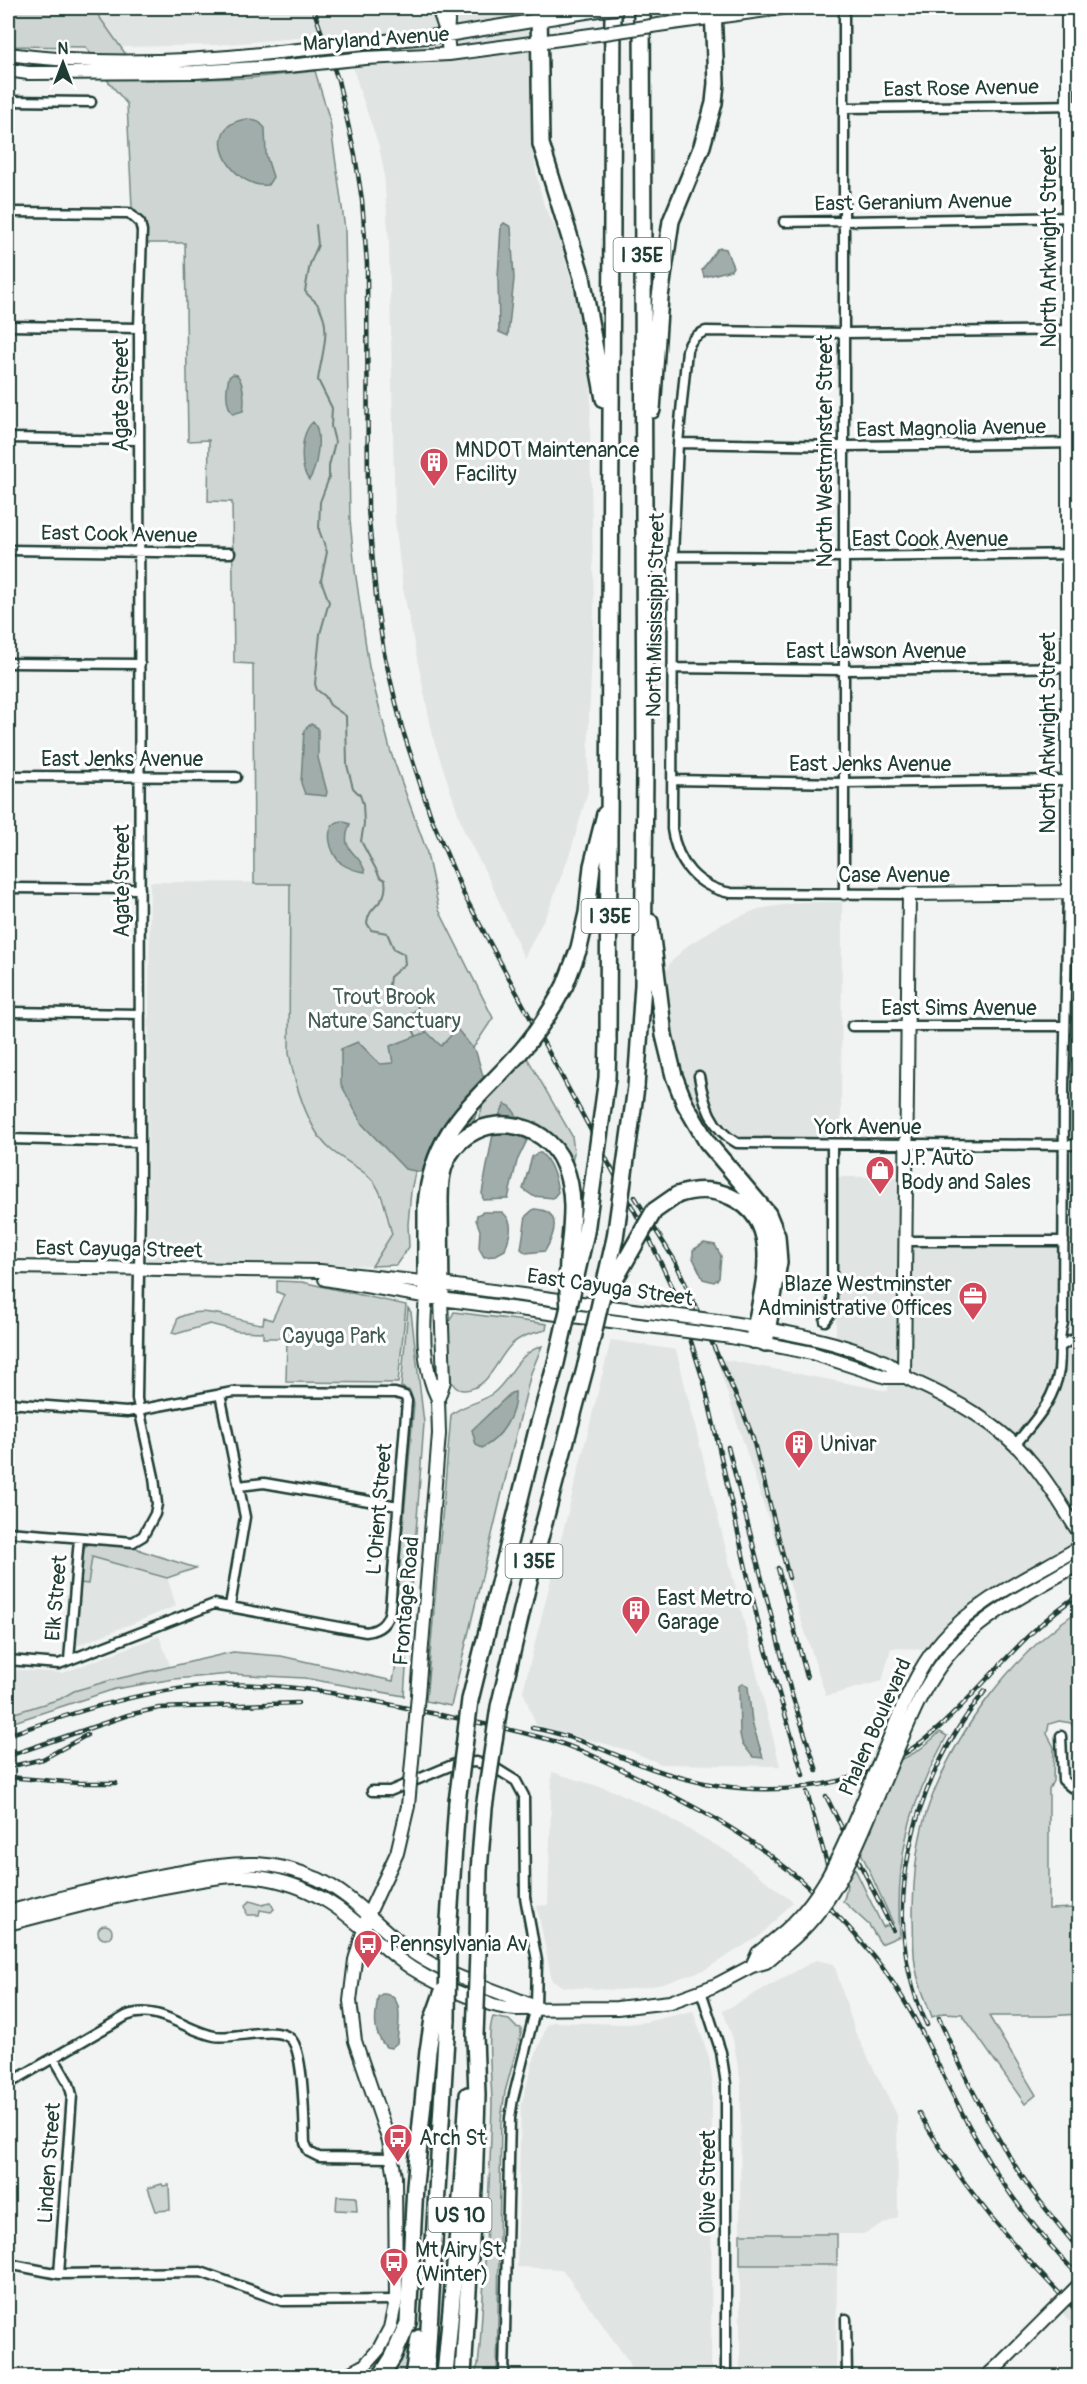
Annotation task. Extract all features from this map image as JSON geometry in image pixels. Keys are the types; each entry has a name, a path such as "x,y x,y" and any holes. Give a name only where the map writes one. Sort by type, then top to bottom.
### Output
{"highway":[{"name":"I 35E","path":"425,2372 432,2287 440,2019 448,1974 448,1935 457,1802 470,1700 568,1311 592,1196 607,1078 613,8"},
{"name":"I 35E","path":"463,2376 475,2177 479,1871 484,1808 499,1707 615,1238 636,1087 643,985 642,8"},
{"path":"644,503 656,338 670,221 702,146 714,103 716,83 713,12"},
{"path":"539,13 541,144 582,277 602,381 611,453"},
{"path":"433,1290 433,1205 430,1171 451,1127 523,1048 550,1011 565,985 579,948 587,913 592,866 610,790"},
{"path":"643,854 664,1035 674,1076 685,1104 706,1142 768,1214 777,1236 778,1262 760,1335"},
{"path":"433,1205 446,1161 457,1145 472,1132 500,1124 518,1125 545,1138 558,1153 564,1165 571,1194 568,1311"},
{"path":"598,1312 654,1211 676,1195 700,1190 729,1196 743,1204 759,1222 764,1234 767,1256 760,1335"},
{"path":"381,2376 408,2323 415,2185 428,2051 440,2019"},
{"name":"US 10","path":"445,2376 468,2088 475,2054"},
{"path":"413,2376 422,2307 432,2287"}],"main road":[{"path":"438,8 447,34"},
{"path":"449,8 447,34 449,54"},
{"name":"Maryland Avenue","path":"8,54 97,60 219,58 447,34 539,13 619,8"},
{"name":"Maryland Avenue","path":"8,70 28,73 195,72 365,58 449,54 667,24 713,12 781,8"},
{"name":"North Arkwright Street","path":"1068,8 1074,105 1074,555 1073,667 1067,780 1074,892"},
{"name":"Case Avenue","path":"909,894 1074,892"},
{"path":"904,1377 909,894"},
{"name":"East Cayuga Street","path":"8,1267 302,1270 731,1337 791,1334 837,1346 887,1363 904,1377 969,1409 1015,1445 1031,1461 1080,1534"},
{"name":"East Cayuga Street","path":"433,1290 633,1310 725,1322 787,1347 886,1377 904,1377"},
{"name":"Frontage Road","path":"433,1290 424,1322 429,1381 438,1399"},
{"name":"Frontage Road","path":"345,2376 365,2365 379,2349 390,2328 396,2300 396,2193 392,2158 389,2141 352,2026 351,1985 355,1960 368,1915 397,1853 408,1806 439,1434 438,1399 444,1381 433,1290"},
{"name":"Phalen Boulevard","path":"8,1924 148,1889 220,1877 246,1876 279,1881 315,1894 340,1910 412,1968 477,1999 504,2008 643,2006 670,2002 766,1962 783,1940 815,1917 838,1883 858,1844 926,1660 942,1639 968,1615 1080,1547"},
{"name":"Phalen Boulevard","path":"908,1709 938,1666 965,1635 987,1618 1080,1563"},
{"path":"8,1912 163,1875 230,1864 259,1864 291,1869 318,1879 342,1893 406,1947 427,1961 470,1983 537,2007"},
{"path":"8,1907 32,1906"},
{"path":"987,2376 997,2371 1080,2284"}],"street":[{"name":"North Westminster Street","path":"844,8 844,895"},
{"path":"8,101 91,102"},
{"name":"East Rose Avenue","path":"844,108 1074,105"},
{"name":"Agate Street","path":"8,212 128,213 140,223 142,231 139,328 139,1410 154,1477 157,1504 155,1514 139,1540 133,1542 79,1538"},
{"name":"East Geranium Avenue","path":"784,222 1074,217"},
{"path":"8,326 139,328"},
{"path":"844,333 1074,330"},
{"name":"North Mississippi Street","path":"709,887 693,875 677,849 672,829 673,556 678,443 687,350 690,341 706,331 844,333"},
{"path":"8,438 139,440"},
{"name":"East Magnolia Avenue","path":"678,443 845,446 1074,443"},
{"name":"East Cook Avenue","path":"8,550 230,553"},
{"name":"East Cook Avenue","path":"673,556 1074,555"},
{"path":"8,663 140,664"},
{"name":"East Lawson Avenue","path":"672,668 844,670 1073,667"},
{"name":"East Jenks Avenue","path":"8,776 236,777"},
{"name":"East Jenks Avenue","path":"672,780 845,783 1067,780"},
{"name":"Case Avenue","path":"709,887 722,892 740,894 909,894"},
{"path":"8,888 140,889"},
{"name":"North Arkwright Street","path":"1015,1445 1045,1408 1052,1395 1059,1371 1063,1323 1065,1026 1074,892"},
{"path":"8,1012 140,1014"},
{"name":"East Sims Avenue","path":"852,1026 1065,1026"},
{"name":"York Avenue","path":"699,1076 703,1100 713,1123 729,1139 737,1143 1080,1145"},
{"path":"8,1139 140,1142"},
{"path":"825,1321 832,1311 832,1144"},
{"path":"905,1241 1064,1241"},
{"path":"1060,1347 1071,1340 1080,1340"},
{"name":"L'Orient Street","path":"220,1394 233,1392 395,1393 405,1396 407,1405 390,1609 384,1624 375,1630 366,1632 230,1606"},
{"path":"8,1403 127,1412 220,1394 245,1517 230,1606 214,1604 55,1664 8,1660"},
{"path":"239,1486 264,1482 398,1506"},
{"path":"8,1532 79,1538"},
{"name":"Elk Street","path":"69,1660 79,1538"},
{"path":"1061,1737 1062,1775 1066,1785 1080,1787"},
{"path":"372,1791 390,1791 457,1764 476,1762 492,1767 516,1780 524,1796 525,1897 537,1961 537,2007 510,2118 504,2376"},
{"name":"Olive Street","path":"701,1991 721,2052 726,2084 726,2376"},
{"path":"8,2084 126,2016 138,2012 157,2014 214,2036 273,2033 285,2035 293,2041 299,2053 305,2143 308,2150 319,2157 392,2158"},
{"name":"Linden Street","path":"54,2058 69,2084 72,2095 58,2274"},
{"path":"8,2264 58,2274 195,2271 282,2301 396,2300"},
{"path":"846,2319 847,2376"}],"shaded area":[{"path":"93,8 533,8 533,151 537,177 544,206 557,231 581,313 591,380 594,611 588,791 571,850 549,909 524,958 490,881 464,831 434,741 403,589 395,521 389,242 384,172 379,146 343,34 215,45 122,47"},
{"path":"248,119 259,122 265,128 266,155 273,177 268,185 254,184 242,177 231,167 224,155 221,143 224,132 232,123"},
{"path":"504,223 511,227 514,279 508,336 499,332 498,277 501,226"},
{"path":"717,249 726,249 733,267 731,270 704,277 702,270"},
{"path":"233,374 237,375 241,383 244,402 243,411 233,414 227,401 227,391 229,377"},
{"path":"313,422 318,434 318,451 309,480 302,459 302,451 305,434"},
{"path":"311,724 318,728 318,758 327,792 326,796 305,794 301,783 304,730"},
{"path":"342,821 350,824 347,834 348,847 359,859 365,872 342,864 334,854 330,840 331,828 335,823"},
{"path":"150,882 290,883 289,1053 292,1071 308,1118 372,1180 377,1188 392,1234 372,1266 147,1262"},
{"path":"803,902 842,902 841,1136 749,1138 716,1131 700,1122 681,1079 669,1041 664,974 671,962 687,946 720,925 758,909"},
{"path":"457,1029 476,1052 484,1079 483,1093 470,1132 450,1169 441,1176 405,1169 362,1124 341,1084 341,1049 358,1042 380,1064 393,1063 390,1046 427,1032 441,1046"},
{"path":"505,1104 510,1106 530,1134 517,1161 508,1199 483,1200 482,1193 495,1123"},
{"path":"541,1153 548,1161 556,1182 558,1192 553,1198 533,1196 523,1189 532,1157"},
{"path":"836,1177 899,1177 898,1246 1056,1246 1057,1351 1079,1351 1079,1539 986,1595 934,1637 926,1649 891,1648 882,1681 826,1696 716,1358 888,1391 890,1360 836,1343"},
{"path":"534,1209 543,1210 553,1218 554,1231 545,1251 526,1253 521,1249 526,1216"},
{"path":"483,1212 502,1212 510,1225 510,1235 505,1250 494,1256 484,1257 479,1248 480,1230 476,1220 477,1215"},
{"path":"704,1243 715,1245 721,1256 719,1278 714,1282 703,1279 693,1258 693,1250"},
{"path":"611,1340 676,1350 780,1766 661,1764 631,1751 536,1725 523,1691"},
{"path":"515,1392 513,1409 501,1432 482,1448 476,1445 472,1430 511,1393"},
{"path":"92,1557 167,1577 176,1606 76,1646 74,1641 80,1583 88,1584"},
{"path":"159,1636 171,1668 108,1681 8,1715 8,1669 63,1673"},
{"path":"743,1683 748,1687 752,1722 763,1758 753,1757 742,1743 739,1686"},
{"path":"552,1772 617,1792 657,1811 731,1854 793,1902 761,1935 706,1969 663,1984 617,1990 564,1987 552,1981 537,1906 548,1905"},
{"path":"816,1960 834,1964 855,2032 897,2115 898,2217 863,2234 740,2234 741,2083 733,2039 723,2011"},
{"path":"382,1994 390,1995 398,2005 397,2043 391,2048 386,2047 382,2042 377,2030 377,2004 378,1997"},
{"path":"693,2011 709,2058 712,2078 711,2376 630,2376 630,2363 562,2269 517,2267 521,2106 533,2062 547,2025 553,2022 628,2024"},
{"path":"740,2265 837,2265 836,2376 740,2376"},
{"path":"1079,2295 1079,2333 1062,2312"}],"green space":[{"name":"Trout Brook Nature Sanctuary","path":"8,8 93,8 144,80 250,78 315,71 330,121 345,229 350,520 369,667 391,753 426,849 439,910 493,1018 427,1117 411,1191 408,1224 409,1247 396,1265 372,1266 392,1234 380,1194 369,1177 322,1141 309,1118 294,1077 289,1053 290,884 254,884 253,664 234,663 232,502 208,501 209,440 188,441 185,243 145,243 145,222 132,207 127,104 108,81 86,47 8,46"},
{"path":"525,1054 572,1136 574,1153 570,1171 562,1152 486,1120 478,1122 486,1093"},
{"name":"Cayuga Park","path":"277,1281 302,1282 406,1305 398,1383 286,1382 287,1338 263,1338 263,1332 237,1331 210,1324 176,1334 172,1333 178,1318 199,1312 253,1323 263,1324 264,1317 272,1320 284,1295 277,1292"},
{"path":"408,1308 411,1312 424,1423 404,1696 304,1678 231,1674 174,1679 115,1689 8,1724 8,1715 60,1699 74,1691 233,1652 281,1656 393,1681 398,1654 402,1649 402,1616 395,1616 414,1404 410,1391 401,1387"},
{"path":"454,1312 547,1324 546,1330 523,1337 511,1345 480,1385 461,1390 455,1387 450,1379 448,1324"},
{"path":"542,1346 531,1373 451,1706 426,1701 451,1415 492,1394 525,1355"},
{"path":"89,1544 135,1547 196,1568 167,1578 92,1557 88,1584 80,1583 84,1547"},
{"path":"1079,1610 1079,1748 1075,1748 1074,1728 1071,1723 1059,1721 1049,1724 1047,1734 1054,1747 1053,1781 1049,1789 1049,1909 1074,1908 1075,1921 1078,1921 1079,2014 989,2016 1036,2095 1025,2104 962,2014 943,2013 932,2017 920,1985 914,1960 913,1905 916,1860 921,1830 930,1802 942,1774 972,1720 1010,1671 1032,1648"},
{"path":"940,1732 947,1736 923,1785 907,1832 900,1881 900,1936 881,1944 869,1925 843,1901 850,1867 854,1867 883,1927 893,1923 859,1848 896,1761 914,1753"},
{"path":"250,1901 263,1905 270,1902 274,1909 271,1912 260,1910 259,1915 247,1915 245,1905"},
{"path":"105,1925 110,1927 112,1932 110,1937 105,1939 100,1937 98,1932 100,1927"},
{"path":"493,2017 509,2020 516,2027 521,2028 521,2033 505,2092 501,2120 497,2376 474,2376 480,2346 487,2225 492,2104 490,2035"},
{"path":"162,2184 163,2186 169,2185 170,2210 156,2211 148,2188"},
{"path":"337,2196 356,2197 357,2211 336,2210"},
{"path":"740,2234 837,2234 837,2265 740,2265"},
{"path":"415,2284 406,2376 387,2376"}],"waterway":[{"path":"316,225 318,245 310,264 305,291 318,305 325,323 325,342 318,380 332,408 331,426 335,442 329,466 329,478 320,502 319,530 327,552 321,580 329,602 320,634 315,684 317,690 325,696 330,705 346,716 347,765 353,788 360,795 363,804 364,824 361,841 380,877 385,880 382,899 371,911 367,923 371,930 387,933 394,949 404,954 405,964 390,977 389,985 393,991 416,1000 418,1008 408,1018 416,1036"}],"railway":[{"path":"313,8 338,80 355,155 362,200 367,264 368,509 377,607 384,653 402,728 431,817 464,895 650,1240 678,1300 705,1386 759,1626 803,1775"},
{"path":"635,1197 675,1261 741,1407 752,1435 789,1578"},
{"path":"728,1447 791,1692 817,1771"},
{"path":"778,1568 807,1677"},
{"path":"532,1728 578,1740 653,1769 725,1786 762,1789 799,1788 836,1782 871,1771 904,1754 934,1732 1022,1642 1059,1609 1080,1594"},
{"path":"8,1735 87,1709 140,1696 194,1687 269,1686 338,1694 520,1732 557,1742 635,1776 719,1821 770,1855 818,1896 861,1941 902,1997 992,2167 1048,2243 1080,2277"},
{"path":"927,2025 912,1983 904,1939 903,1895 909,1851 921,1808 938,1766 959,1727 985,1691"},
{"path":"8,1756 128,1715 159,1708 298,1703"},
{"path":"8,1767 43,1759 87,1735"},
{"path":"8,1777 77,1783 116,1783"},
{"path":"807,1792 836,1896"},
{"path":"826,1796 893,1930"},
{"path":"939,2018 1002,2146 1034,2194 1080,2251"},
{"path":"919,2113 954,2168 993,2219 1035,2268 1080,2314"}],"place":[{"name":"MNDOT Maintenance Facility","path":"434,488"},
{"name":"J.P. Auto Body and Sales","path":"880,1196"},
{"name":"Blaze Westminster Administrative Offices","path":"973,1322"},
{"name":"Univar","path":"799,1470"},
{"name":"East Metro Garage","path":"636,1636"},
{"name":"Pennsylvania Av","path":"368,1970"},
{"name":"Arch St","path":"398,2164"},
{"name":"Mt Airy St (Winter)","path":"394,2288"}]}
